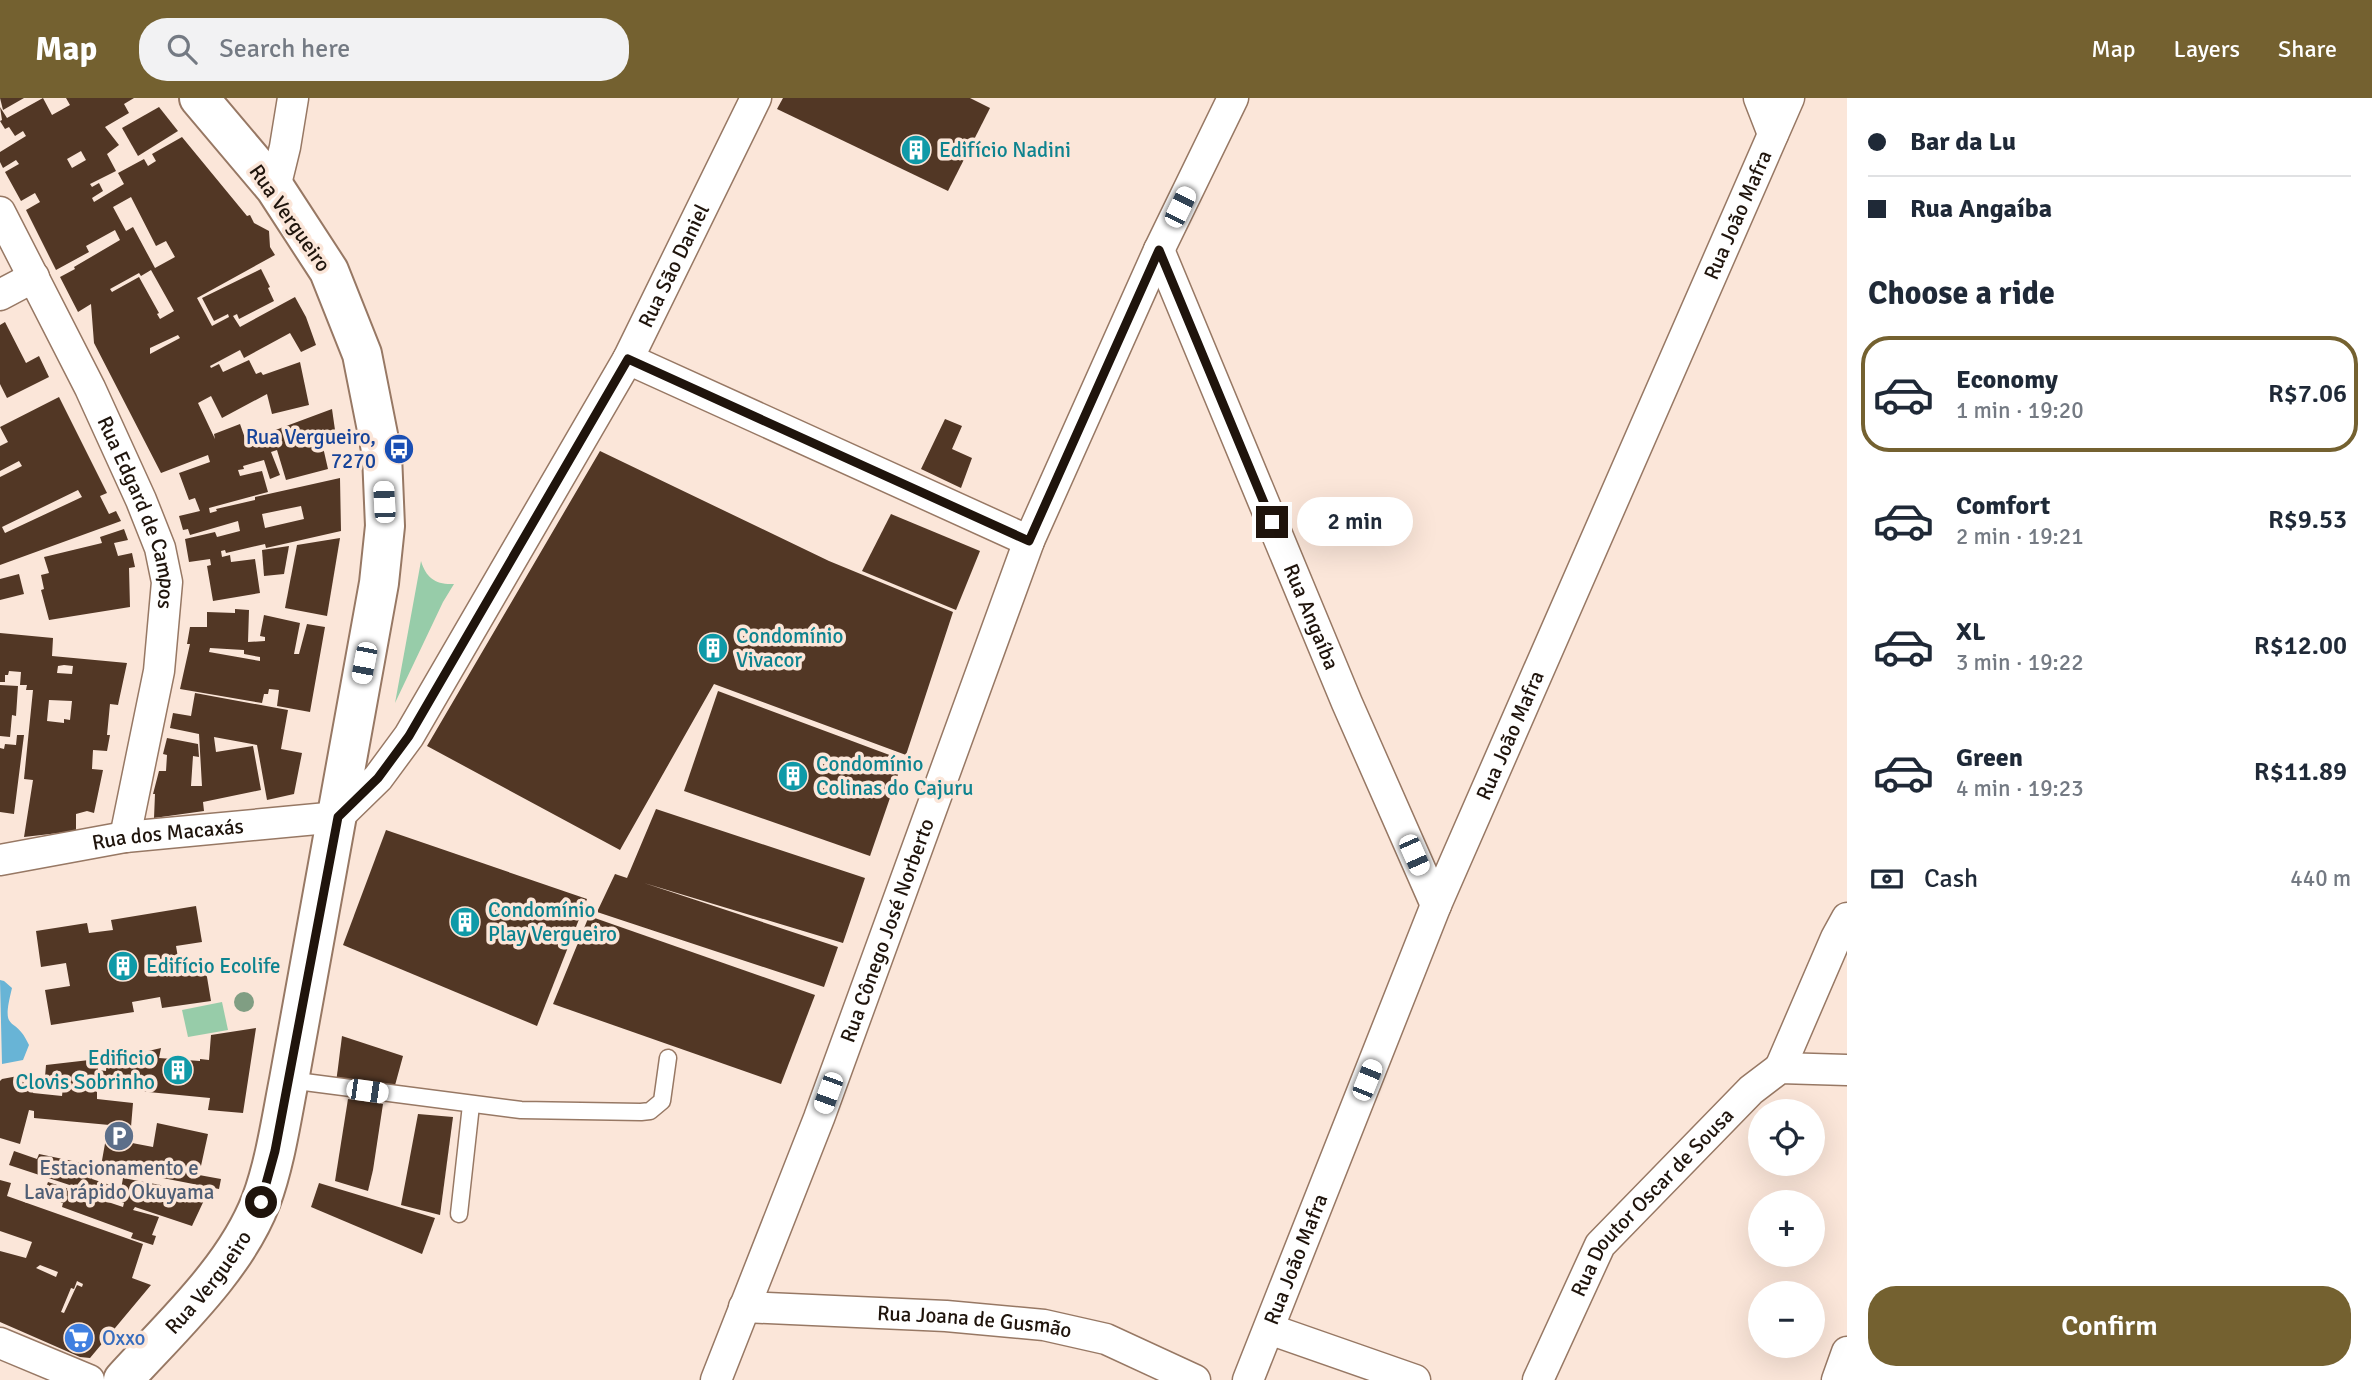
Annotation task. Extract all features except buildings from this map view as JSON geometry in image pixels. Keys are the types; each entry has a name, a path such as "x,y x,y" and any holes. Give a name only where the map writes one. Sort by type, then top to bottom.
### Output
{"main road":[{"name":"Rua Vergueiro","path":"123,1380 216,1276 242,1240 261,1202 275,1151 338,817 379,583 385,526 382,455 362,354 329,271 275,188 199,98"}],"street":[{"path":"275,188 293,98"},
{"name":"Rua São Daniel","path":"338,817 378,778 409,736 628,359 756,98"},
{"name":"Rua Cônego José Norberto","path":"716,1380 819,1118 1029,541 1159,250 1233,98"},
{"path":"1759,98 1773,134"},
{"name":"Rua João Mafra","path":"1248,1380 1436,905 1789,98"},
{"name":"Rua Edgard de Campos","path":"0,212 90,388 141,500 160,548 167,582 159,671 125,837"},
{"name":"Rua Angaíba","path":"1159,250 1347,703 1436,905"},
{"path":"0,295 34,277"},
{"path":"628,359 1029,541"},
{"name":"Rua dos Macaxás","path":"0,860 125,837 338,817"},
{"path":"1847,918 1780,1068 1847,1070"},
{"name":"Rua Doutor Oscar de Sousa","path":"1538,1380 1600,1245 1751,1090 1780,1068"},
{"name":"Rua Joana de Gusmão","path":"744,1307 946,1316 1044,1325 1106,1339 1195,1380"},
{"path":"1269,1329 1415,1380"},
{"path":"0,1343 89,1380"},
{"path":"1837,1380 1847,1352"}],"lane":[{"path":"289,1080 521,1111 650,1111 662,1101 668,1058"},
{"path":"459,1214 471,1105"}],"green space":[{"path":"421,561 433,579 454,584 395,703"},
{"path":"222,1002 228,1030 188,1037 182,1010"}],"water":[{"path":"0,980 12,988 8,1019 24,1035 29,1045 23,1060 2,1064"}],"place":[{"name":"Edifício Nadini","path":"916,150"},
{"name":"Rua Vergueiro, 7270","path":"399,449"},
{"name":"Condomínio Vivacor","path":"713,648"},
{"name":"Condomínio Colinas do Cajuru","path":"793,776"},
{"name":"Condomínio Play Vergueiro","path":"465,922"},
{"name":"Edifício Ecolife","path":"123,966"},
{"name":"Edificio Clovis Sobrinho","path":"178,1070"},
{"name":"Estacionamento e Lava rápido Okuyama","path":"119,1136"},
{"name":"Oxxo","path":"79,1338"}],"route":[{"path":"261,1202 275,1151 338,817 378,778 409,736 628,359 1029,541 1159,250 1272,522"}]}
